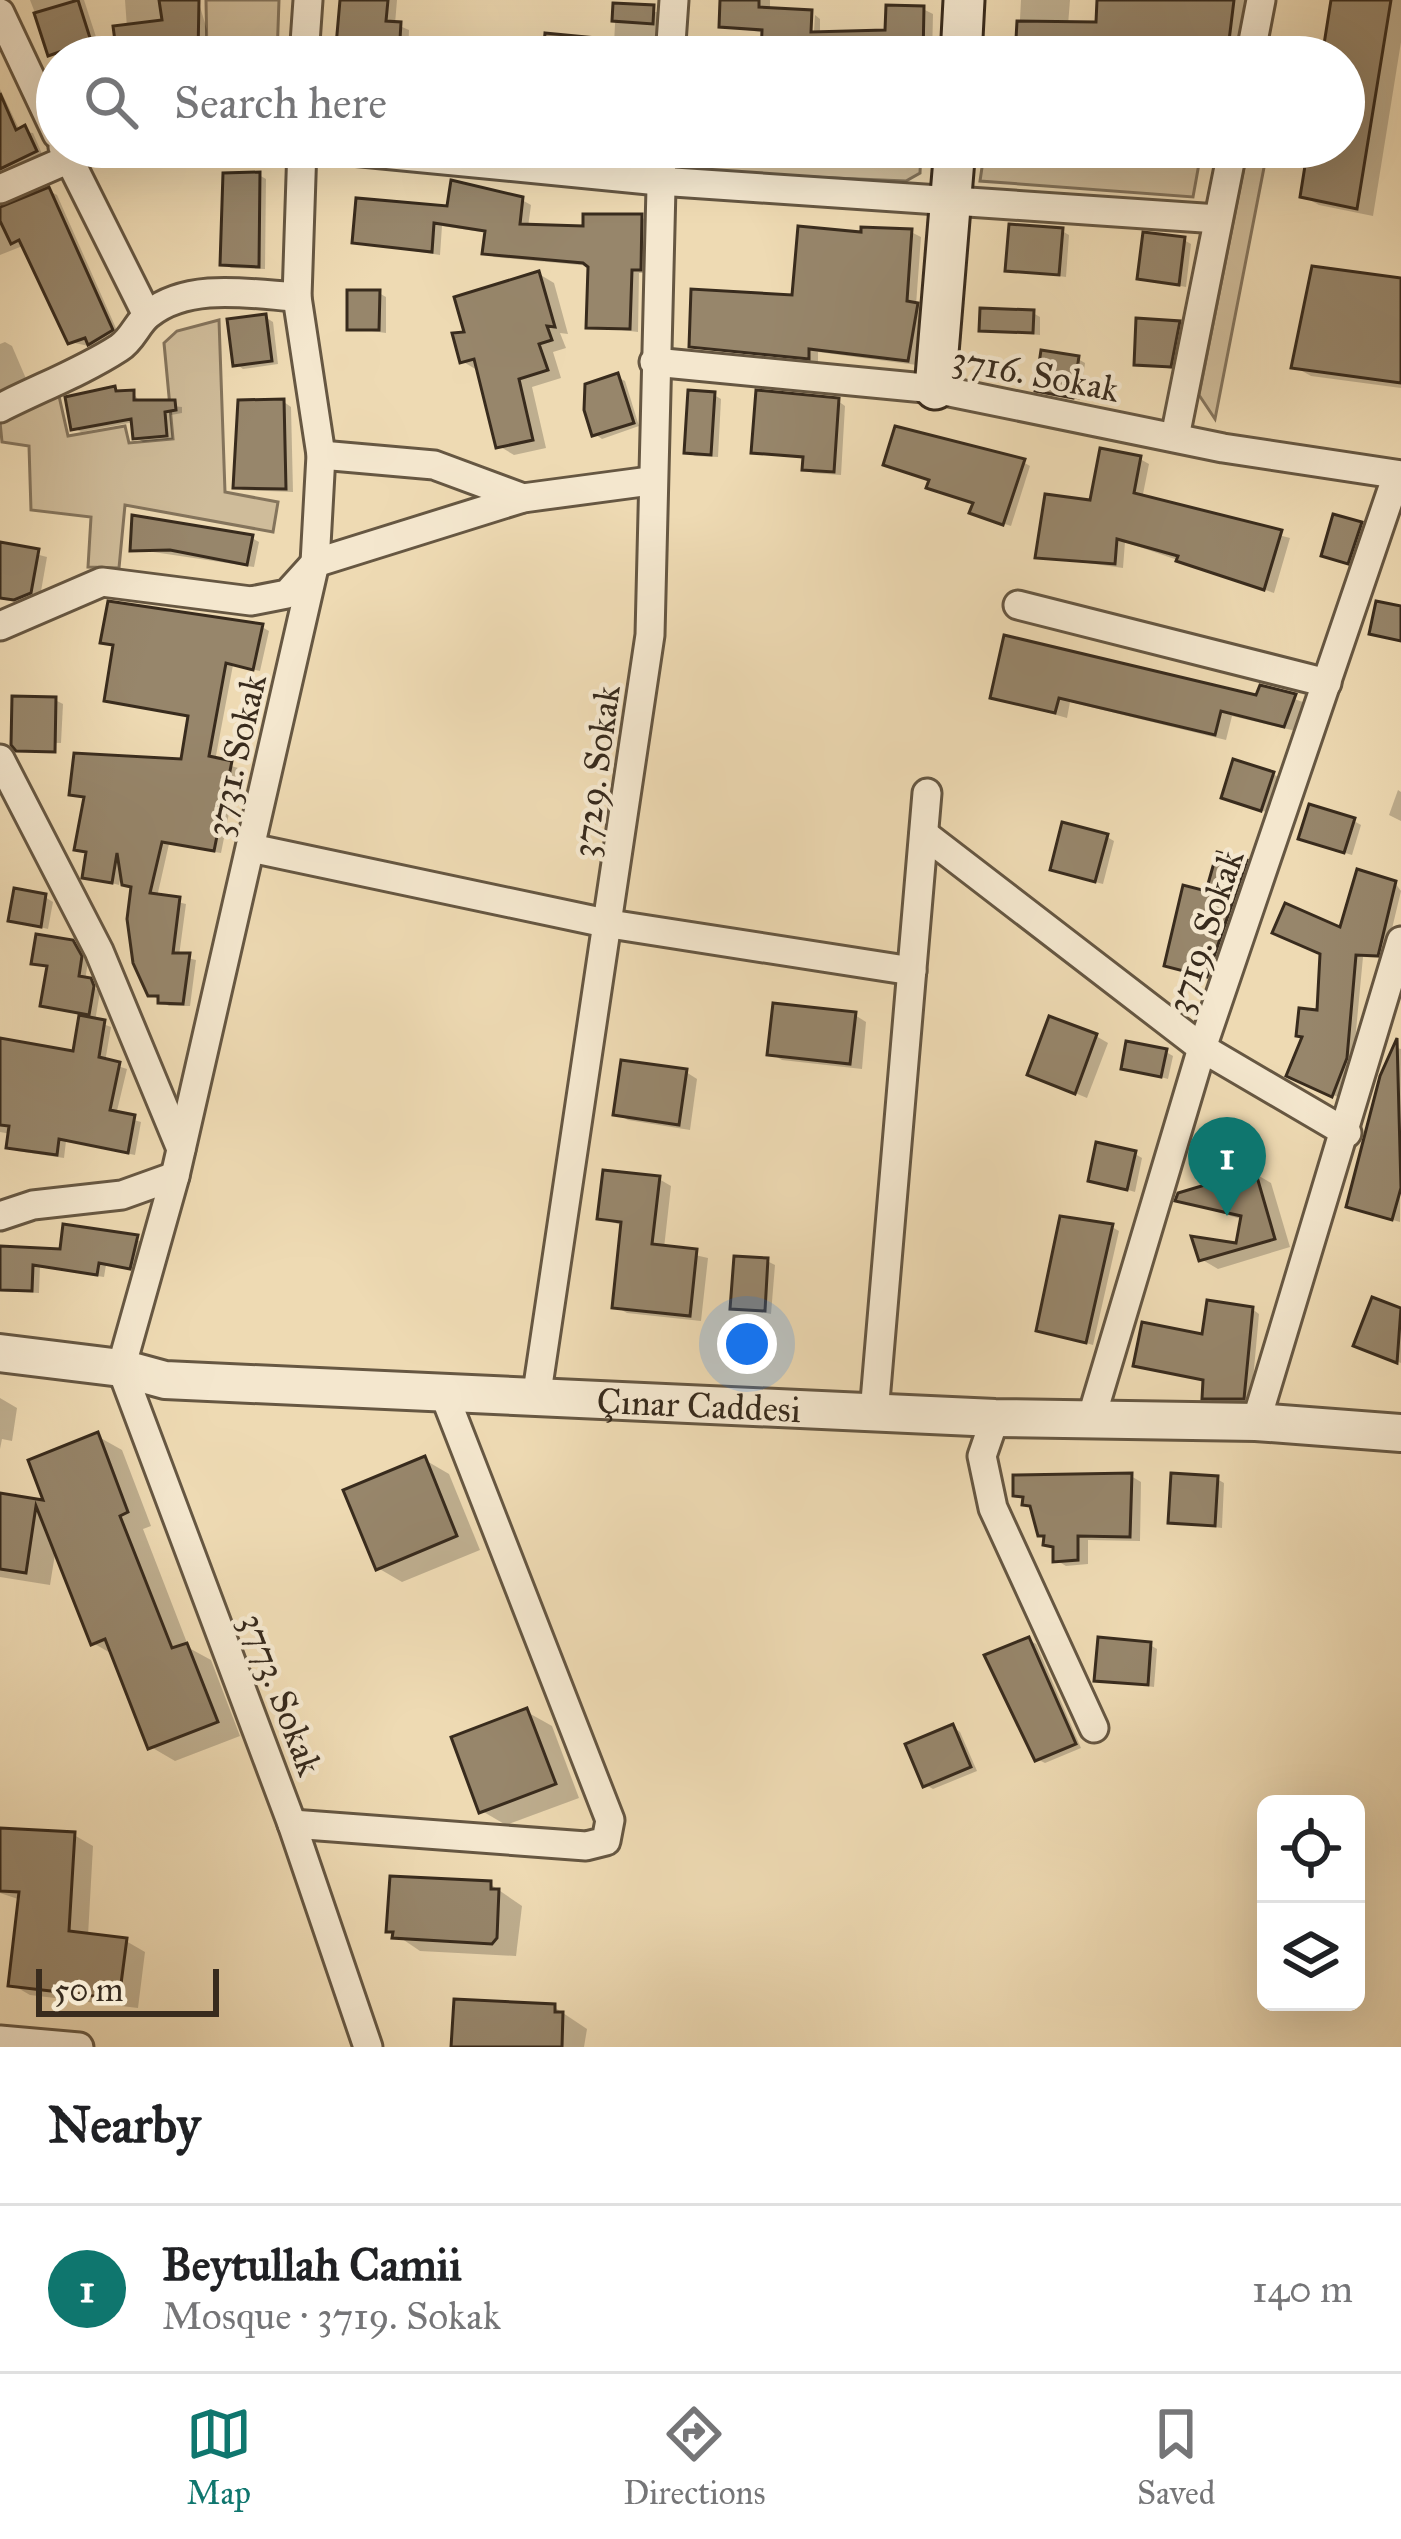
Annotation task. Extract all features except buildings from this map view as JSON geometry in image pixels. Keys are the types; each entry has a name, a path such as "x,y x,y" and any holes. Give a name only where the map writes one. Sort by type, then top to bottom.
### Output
{"main road":[{"path":"963,36 964,0"},
{"path":"935,388 953,168"}],"street":[{"path":"305,36 308,0"},
{"path":"671,36 674,0"},
{"path":"1254,36 1261,0"},
{"path":"0,13 36,67"},
{"path":"0,189 36,165"},
{"path":"74,168 147,315"},
{"name":"3731. Sokak","path":"121,1368 178,1162 315,563 321,454 297,297 305,168"},
{"path":"518,168 659,182 1219,219"},
{"name":"3729. Sokak","path":"536,1399 650,635 660,168"},
{"path":"1175,437 1229,168"},
{"path":"0,407 119,348 137,334 147,315 178,299 216,292 297,297"},
{"name":"3716. Sokak","path":"654,362 935,388 1175,437 1399,475"},
{"path":"321,454 434,465 523,498"},
{"name":"3719. Sokak","path":"1092,1416 1202,1048 1399,475"},
{"path":"0,626 102,582 251,601 272,597 287,593 315,563 523,498 650,481"},
{"path":"1018,605 1327,683"},
{"path":"0,759 99,951 178,1162 122,1195 33,1205 0,1216"},
{"path":"874,1413 927,793"},
{"path":"923,834 1202,1048 1346,1133"},
{"path":"251,848 610,924 912,971"},
{"path":"1256,1422 1401,941"},
{"name":"Çınar Caddesi","path":"0,1352 121,1368 165,1380 995,1418 1256,1422 1401,1433"},
{"name":"3773. Sokak","path":"121,1368 292,1824 368,2047"},
{"path":"292,1824 586,1846 606,1841 610,1820 444,1394"},
{"path":"995,1418 982,1456 993,1508 1094,1728"},
{"path":"0,2040 79,2047"}],"shaded area":[{"path":"206,0 279,0 278,36 207,36"},
{"path":"690,168 920,168 906,181 694,172"},
{"path":"982,168 1198,168 1193,197 980,181"},
{"path":"1244,168 1264,168 1215,419 1199,395"},
{"path":"219,320 225,492 278,502 273,532 125,505 119,568 88,567 91,517 31,510 29,446 2,442 0,422 59,396 68,436 125,426 129,443 173,439 164,343 177,331"}],"place":[{"name":"Beytullah Camii","path":"1227,1216"}]}
